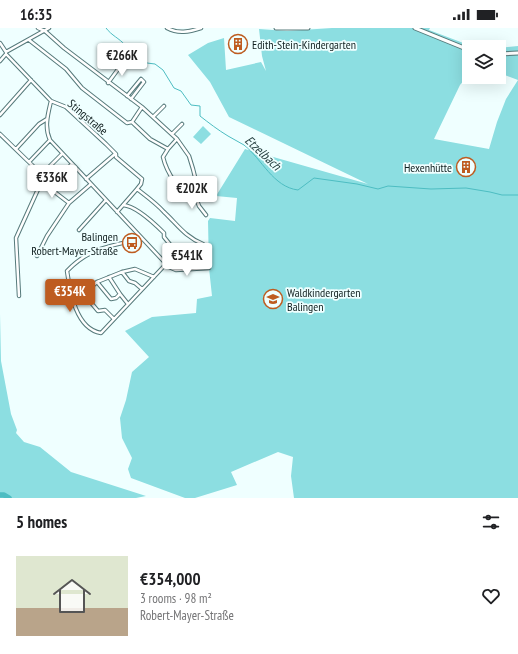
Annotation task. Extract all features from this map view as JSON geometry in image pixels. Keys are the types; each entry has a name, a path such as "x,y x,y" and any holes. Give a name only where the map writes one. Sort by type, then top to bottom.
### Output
{"street":[{"path":"38,28 45,31 108,83 142,107 172,134 189,156 195,177 195,195 199,206 206,216"},
{"path":"0,61 6,53 50,28"},
{"path":"167,28 174,32 180,32 201,28"},
{"path":"276,28 308,28"},
{"path":"415,28 462,47"},
{"path":"29,40 66,69 82,88 127,123 132,122 150,139 168,149"},
{"name":"Stingstraße","path":"0,43 6,53 51,100 66,107 116,154 116,157 142,179 141,184 137,189"},
{"path":"506,53 518,52"},
{"path":"108,83 127,58"},
{"path":"127,96 141,79 144,82 131,99"},
{"path":"0,115 31,80"},
{"path":"51,100 47,134 62,154 166,264 176,270 209,268"},
{"path":"153,118 164,106"},
{"path":"132,122 142,107"},
{"path":"16,149 39,124 48,118"},
{"path":"172,134 182,124"},
{"path":"0,134 33,166 40,185 16,238 19,296"},
{"path":"29,162 50,140"},
{"path":"177,140 168,149 163,157 164,164 177,186 188,194 195,195"},
{"path":"38,178 62,154"},
{"path":"86,179 116,154"},
{"path":"48,188 72,164"},
{"path":"37,256 47,236 69,203 91,184"},
{"path":"40,185 48,188 69,203"},
{"path":"117,212 137,189 162,210 182,232 203,244"},
{"path":"79,230 106,200"},
{"path":"123,205 130,207 156,224 164,233 164,237 172,246 175,246"},
{"path":"142,239 102,247 88,254 67,270 74,302 83,321 95,332 102,333 166,264"},
{"path":"74,302 97,282 122,272 135,269 154,277"},
{"path":"122,272 129,281 135,283 142,289"},
{"path":"109,277 128,304"},
{"path":"97,282 110,299 116,298 120,294"},
{"path":"83,293 98,311 105,310 114,319"}],"shaded area":[{"path":"332,28 430,28 429,30 462,42 462,83 434,139 489,149 506,99 518,80 518,498 294,498 291,476 293,457 278,452 231,472 237,485 195,498 185,498 131,478 128,469 132,458 122,438 120,418 126,400 132,372 149,357 125,331 152,317 196,313 197,299 212,296 209,268 208,221 210,218 235,221 237,198 216,196 245,149 368,184 229,117 210,82 188,55 208,43 224,38 226,70 261,62 266,71 262,56 259,29 287,31"},
{"path":"518,46 518,80 506,76 506,47"},
{"path":"203,126 211,134 201,144 193,137"},
{"path":"0,314 1,361 11,414 17,430 16,433 24,442 40,447 71,472 146,496 136,498 0,498"}],"building":[{"name":"Edith-Stein-Kindergarten","path":"234,36 239,36 239,42 242,41 245,51 233,52 233,50 231,50 231,47 234,46"}],"waterway":[{"name":"Etzelbach","path":"106,28 123,43 128,50 141,56 147,63 155,64 163,70 174,88 181,91 191,105 200,106 200,116 244,145 268,172 289,188 298,190 314,178 357,184 378,189 388,186 431,189 466,188 502,195 518,195"},
{"path":"0,495 4,495 9,498"}],"place":[{"name":"Edith-Stein-Kindergarten","path":"238,44"},
{"name":"Hexenhütte","path":"466,167"},
{"name":"Balingen Robert-Mayer-Straße","path":"132,243"},
{"name":"Waldkindergarten Balingen","path":"273,299"}]}
